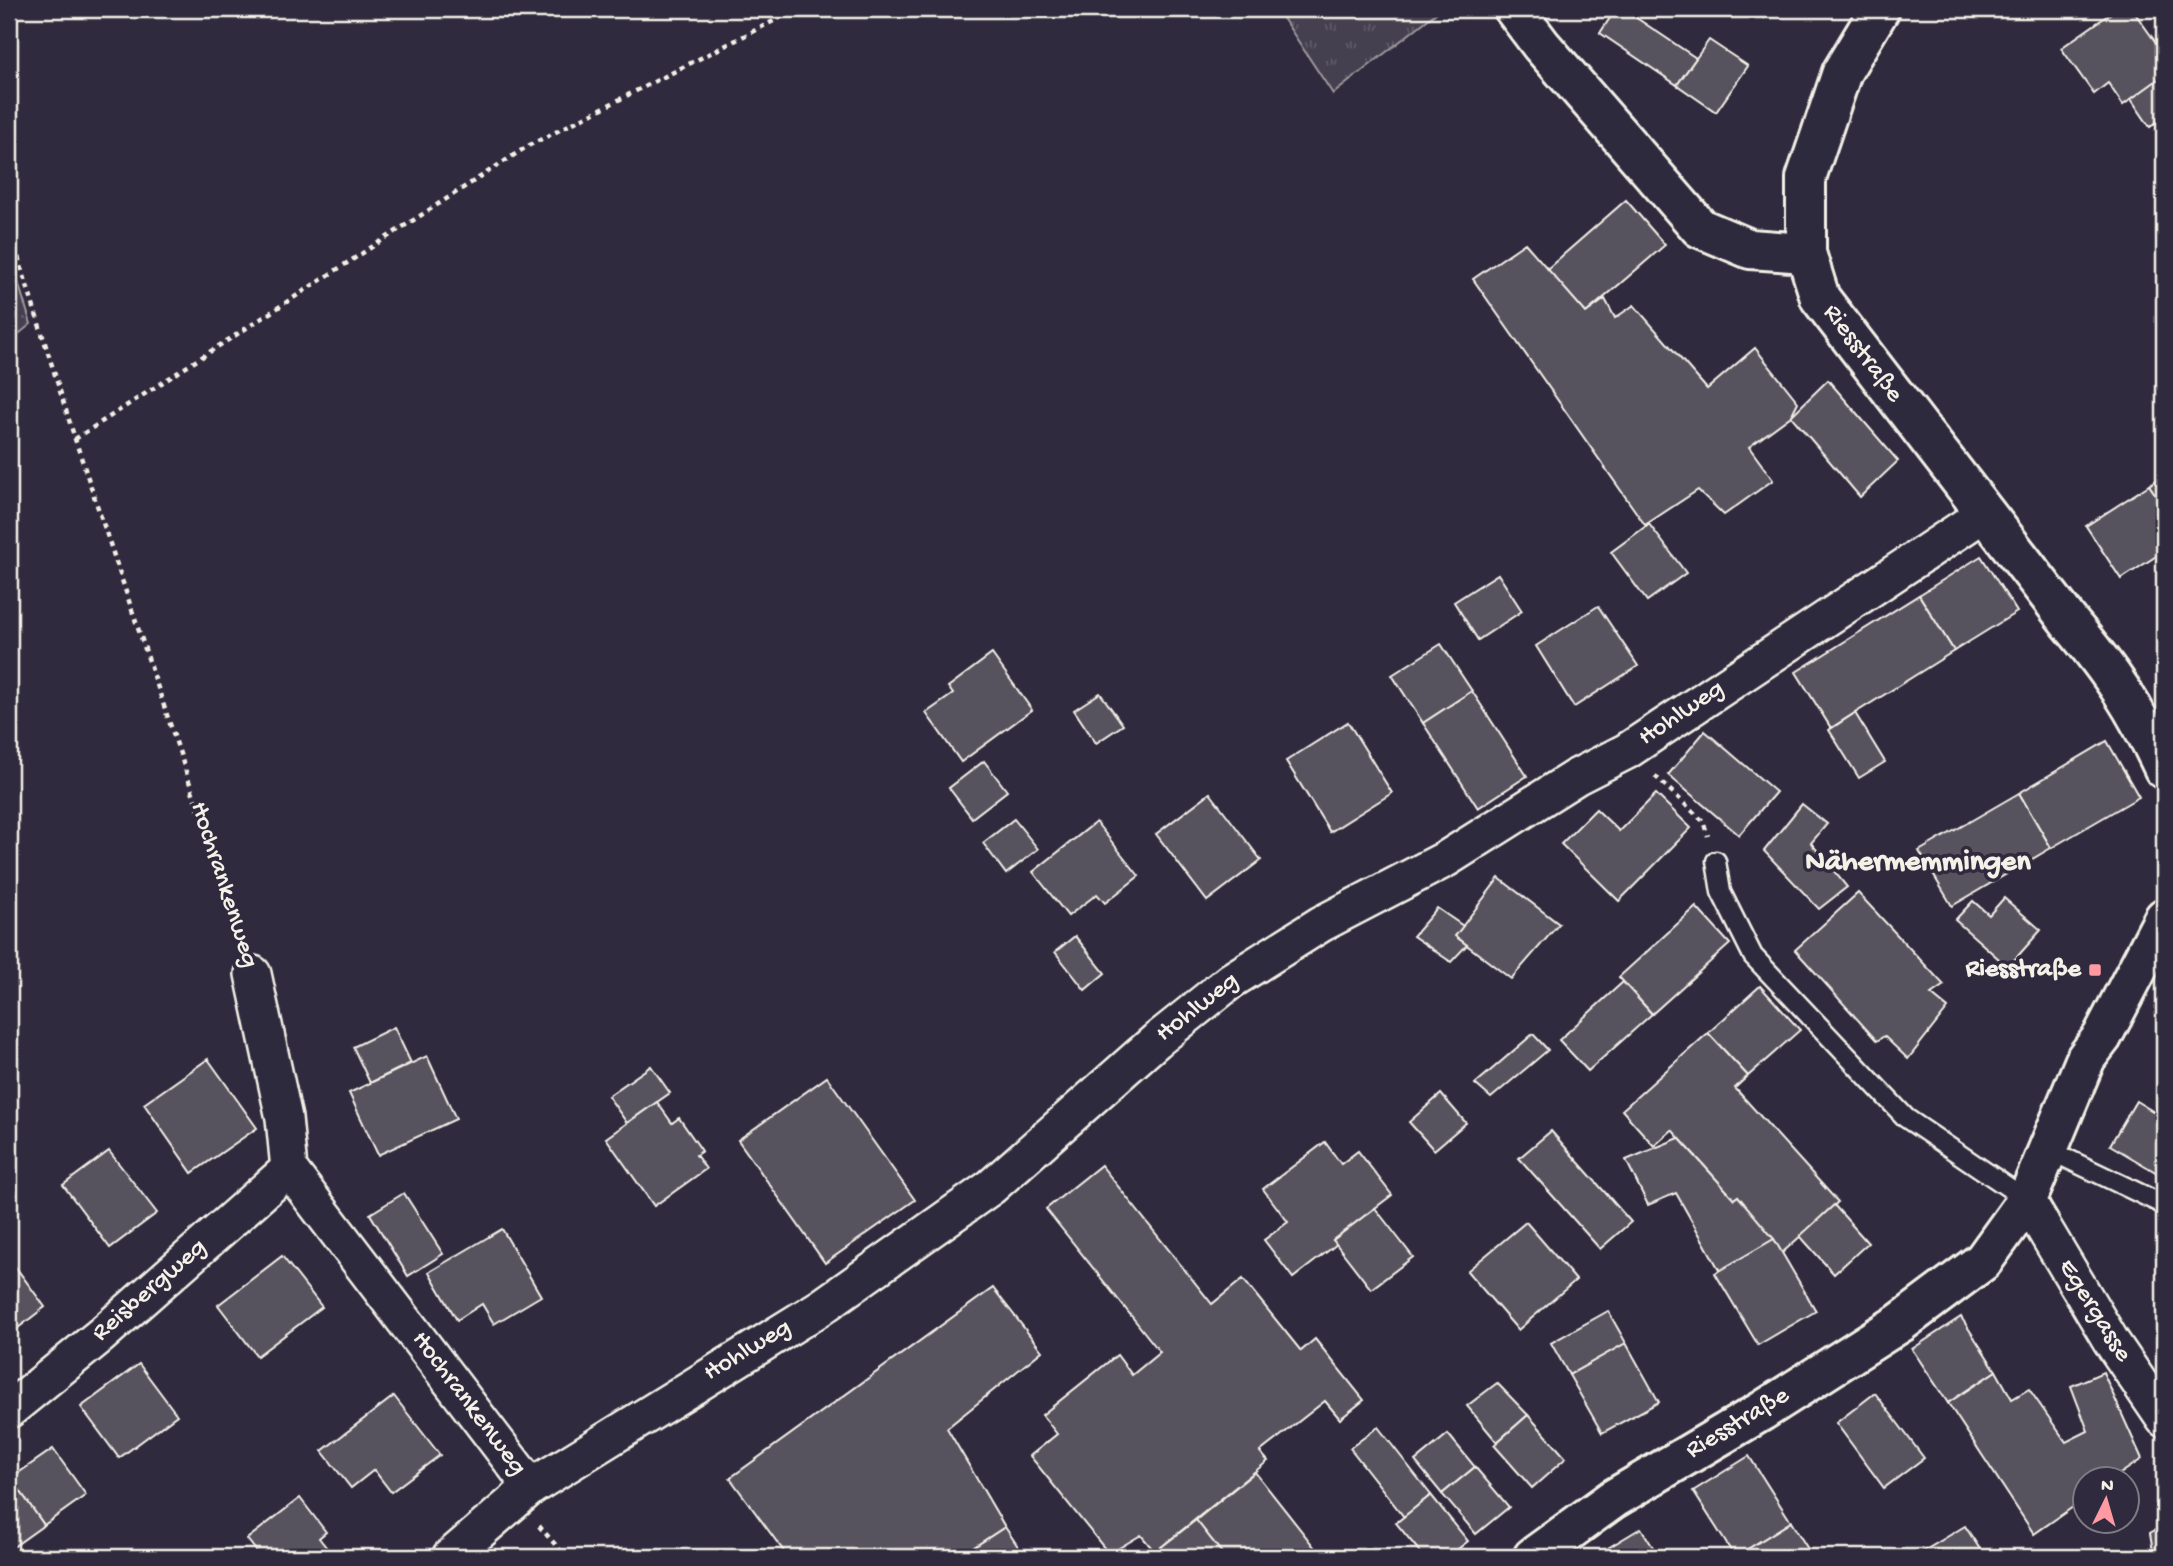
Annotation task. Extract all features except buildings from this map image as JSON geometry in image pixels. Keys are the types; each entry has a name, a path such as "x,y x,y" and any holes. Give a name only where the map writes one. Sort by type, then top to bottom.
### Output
{"street":[{"path":"1514,9 1541,45 1700,228 1750,249 1806,253"},
{"name":"Riesstraße","path":"1880,9 1842,72 1806,178 1806,253 1820,298 1984,513 2111,671 2128,697 2164,769"},
{"name":"Hohlweg","path":"450,1557 531,1487 882,1266 991,1187 1157,1040 1232,980 1321,924 1446,859 1576,778 1627,751 1984,513"},
{"name":"Riesstraße","path":"1533,1557 1613,1499 1762,1411 1900,1323 1983,1261 2027,1200 2086,1058 2102,1037 2164,918"},
{"name":"Hochrankenweg","path":"253,974 284,1118 289,1169 531,1487"},
{"name":"Reisbergweg","path":"9,1410 100,1336 289,1169"},
{"name":"Egergasse","path":"2027,1200 2111,1341 2164,1419"}],"lane":[{"path":"1716,860 1721,891 1753,956 1906,1118 2027,1200"},
{"path":"2049,1150 2164,1205"}],"path":[{"path":"75,439 528,146 797,9"},
{"name":"Hochrankenweg","path":"9,228 75,439 253,974"},
{"path":"1627,751 1703,821 1716,860"}],"green space":[{"path":"1277,9 1441,9 1333,94"},
{"path":"9,253 31,324 9,342"}],"place":[{"name":"Riesstraße","path":"2095,970"}],"district":[{"name":"Nähermemmingen","path":"1918,863"}]}
